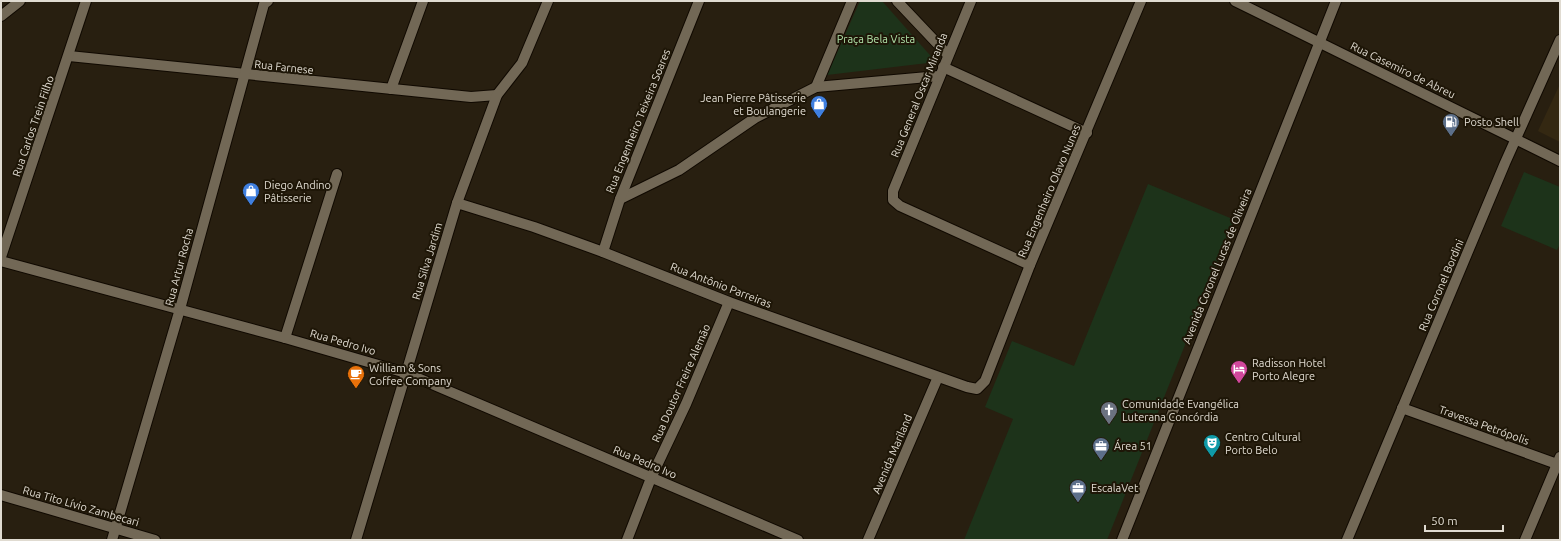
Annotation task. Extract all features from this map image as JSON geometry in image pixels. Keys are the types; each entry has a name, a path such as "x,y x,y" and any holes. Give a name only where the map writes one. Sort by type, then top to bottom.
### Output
{"street":[{"path":"1,16 20,1"},
{"path":"391,89 423,1"},
{"name":"Rua Silva Jardim","path":"356,540 457,203 497,95 522,63 548,1"},
{"name":"Rua Engenheiro Teixeira Soares","path":"604,252 620,198 699,1"},
{"path":"816,87 852,1"},
{"path":"896,1 948,55"},
{"name":"Rua General Oscar Miranda","path":"971,1 893,192 893,200 900,206 1030,265"},
{"name":"Rua Engenheiro Olavo Nunes","path":"977,389 984,381 1030,265 1087,133 1141,1"},
{"name":"Rua Casemiro de Abreu","path":"1235,1 1560,161"},
{"name":"Avenida Coronel Lucas de Oliveira","path":"1122,540 1336,1"},
{"name":"Rua Carlos Trein Filho","path":"1,257 69,56 84,2"},
{"name":"Rua Artur Rocha","path":"112,540 180,309 265,2"},
{"name":"Rua Coronel Bordini","path":"1347,540 1516,139 1560,40"},
{"name":"Rua Farnese","path":"69,56 471,97 497,95"},
{"path":"620,198 679,170 755,118 816,87 941,72 1087,133"},
{"path":"285,338 337,174"},
{"name":"Rua Antônio Parreiras","path":"457,203 534,227 604,252 729,302 967,388 977,389"},
{"name":"Rua Pedro Ivo","path":"1,261 285,338 406,373 798,540"},
{"name":"Rua Doutor Freire Alemão","path":"627,540 651,478 686,404 729,302"},
{"name":"Avenida Mariland","path":"868,540 938,377"},
{"name":"Travessa Petrópolis","path":"1402,408 1559,461"},
{"path":"1525,540 1559,461"},
{"name":"Rua Tito Lívio Zambecari","path":"1,495 155,540"}],"shaded area":[{"path":"1560,84 1560,142 1538,131"}],"green space":[{"name":"Praça Bela Vista","path":"860,1 882,1 936,62 827,75"},
{"path":"1524,172 1560,187 1560,244 1557,250 1501,226"},
{"path":"1148,184 1235,220 1107,540 964,540 1013,419 985,407 1012,341 1074,366"}],"place":[{"name":"Jean Pierre Pâtisserie et Boulangerie","path":"819,119"},
{"name":"Posto Shell","path":"1451,137"},
{"name":"Diego Andino Pâtisserie","path":"251,206"},
{"name":"Radisson Hotel Porto Alegre","path":"1239,384"},
{"name":"William & Sons Coffee Company","path":"356,389"},
{"name":"Comunidade Evangélica Luterana Concórdia","path":"1109,425"},
{"name":"Centro Cultural Porto Belo","path":"1212,458"},
{"name":"Área 51","path":"1101,461"},
{"name":"EscalaVet","path":"1078,503"}]}
